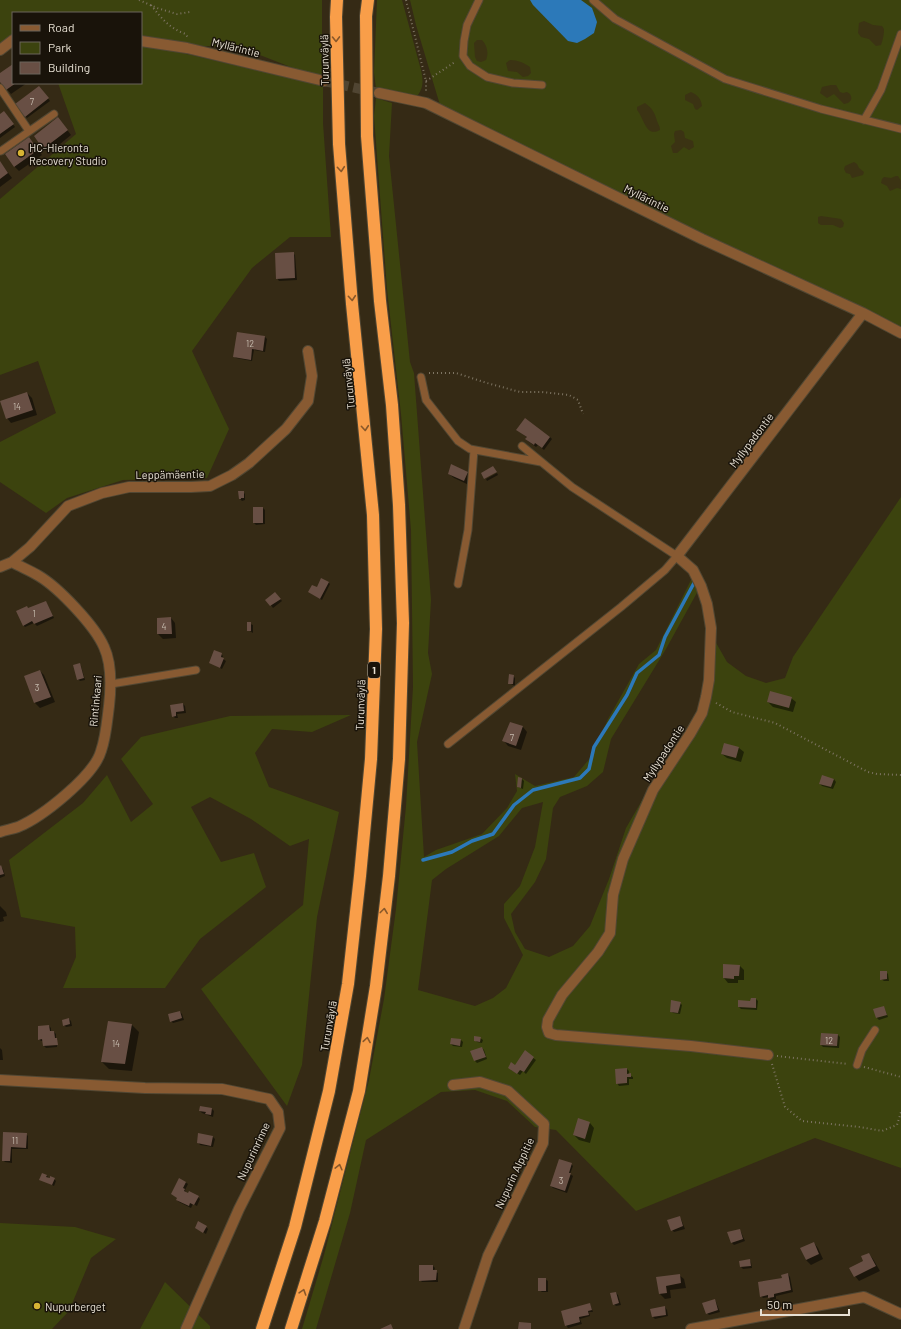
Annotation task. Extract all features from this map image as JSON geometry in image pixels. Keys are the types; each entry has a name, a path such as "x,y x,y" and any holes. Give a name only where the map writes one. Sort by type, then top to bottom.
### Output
{"highway":[{"name":"Turunväylä","path":"262,1329 295,1226 329,1091 348,984 371,759 376,629 373,515 339,144 336,17 337,0"},
{"path":"291,1329 325,1221 359,1091 376,986 389,876 399,759 403,623 399,505 392,405 380,301 367,136 366,16 368,0"}],"street":[{"path":"0,50 12,41"},
{"name":"Myllärintie","path":"142,41 187,48 324,81"},
{"name":"Myllärintie","path":"379,93 426,103 702,239 901,333"},
{"name":"Myllypadontie","path":"768,1055 691,1046 556,1035 549,1033 547,1027 548,1020 562,995 598,952 610,933 613,895 623,859 653,790 702,713 709,680 712,628 708,604 702,586 693,570 678,556 863,314"},
{"name":"Leppämäentie","path":"0,567 12,562 30,548 68,506 102,493 129,487 210,486 232,475 249,463 286,429 308,401 312,376 308,351"},
{"name":"Rintinkaari","path":"0,832 18,827 34,818 71,791 88,774 101,753 110,700 111,684 110,670 105,648 95,631 56,589 39,576 12,562"},
{"name":"Nupurinrinne","path":"0,1080 145,1088 222,1089 269,1099 278,1112 280,1128 239,1209 186,1329"},
{"name":"Nupurin Alppitie","path":"453,1084 480,1082 508,1091 544,1124 543,1143 488,1256 464,1329"},
{"path":"691,1329 864,1297 901,1314"}],"lane":[{"path":"479,0 468,25 464,41 463,56 470,66 488,77 513,83 542,85"},
{"path":"593,0 615,19 725,79 821,109 901,129"},
{"path":"864,120 881,90 901,34"},
{"path":"0,88 29,131"},
{"path":"1,151 54,114"},
{"path":"421,377 426,400 458,441 470,450 541,462"},
{"path":"448,744 621,607 665,570 678,556 572,487 522,446"},
{"path":"458,584 468,530 474,450"},
{"path":"111,684 196,670"},
{"path":"857,1065 862,1050 875,1030"}],"path":[{"path":"139,0 177,14 190,12"},
{"path":"406,0 426,81 426,103"},
{"path":"151,5 168,24 178,31 186,34 188,39 187,48"},
{"path":"426,81 463,56"},
{"path":"421,377 427,373 456,373 520,392 542,392 569,395 578,400 583,414"},
{"path":"706,698 732,712 774,723 868,772 901,775"},
{"path":"768,1055 857,1065 901,1078"},
{"path":"768,1055 774,1068 785,1107 802,1121 860,1127 882,1131 897,1125 901,1112"}],"green space":[{"path":"0,0 322,0 322,75 301,71 239,47 203,46 142,35 142,12 12,12 12,37 0,45"},
{"path":"377,0 402,0 422,73 422,86 418,95 410,96 376,89 374,72"},
{"path":"410,0 901,0 901,328 612,191 440,105"},
{"path":"142,45 191,55 323,86 323,123 331,237 290,237 252,268 192,351 229,429 207,478 123,480 67,498 46,513 0,482 0,442 56,413 38,361 0,375 0,199 76,134 58,84 142,84"},
{"path":"376,98 392,103 389,156 410,362 414,373 431,600 428,653 432,674 417,742 424,857 436,850 482,834 507,808 517,791 515,774 535,786 574,777 591,757 608,719 639,664 656,650 692,578 699,589 666,649 611,739 603,772 587,786 560,797 553,808 546,859 535,882 511,914 515,932 525,949 549,957 573,946 590,926 609,879 626,828 652,783 696,716 715,641 727,662 746,676 766,683 785,678 793,657 901,497 901,1168 815,1138 636,1211 556,1130 535,1127 507,1101 475,1090 441,1092 366,1140 350,1213 316,1329 302,1329 324,1255 369,1080 384,999 396,909 406,806 413,687 411,530 401,414 387,289 374,116","holes":["543,802 535,847 520,886 504,904 504,918 523,955 506,988 493,998 475,1006 418,990 432,880 446,869 499,836 522,808"]},
{"path":"351,715 312,732 272,729 255,753 269,787 339,812 317,917 302,1065 287,1106 201,989 303,905 309,839 290,846 251,819 210,797 191,807 221,862 254,853 266,887 200,939 165,988 63,988 76,957 75,927 21,917 9,860 83,803 107,775 131,822 153,804 121,759 141,737 230,716"},
{"path":"0,1223 75,1227 116,1239 91,1258 69,1311 52,1329 0,1329"},
{"path":"165,1282 210,1326 210,1329 140,1329"}],"sand":[{"path":"864,21 873,25 882,26 884,31 881,45 876,46 869,39 861,37 858,33 859,23"},
{"path":"477,40 482,40 487,49 486,60 481,62 477,61 475,57 474,43"},
{"path":"510,60 518,61 530,67 531,73 528,76 523,77 517,72 508,71 506,63"},
{"path":"836,85 840,92 847,92 850,94 850,101 844,104 834,94 827,98 820,93 822,87"},
{"path":"691,92 701,101 702,106 697,110 693,104 685,100 685,95"},
{"path":"645,103 654,113 660,130 655,132 648,129 637,110 637,107"},
{"path":"681,130 684,132 685,138 693,141 694,147 689,150 684,147 677,153 673,153 671,146 675,142 675,131"},
{"path":"854,162 864,172 863,175 852,178 844,169 845,166"},
{"path":"898,176 901,181 901,189 897,188 890,191 887,186 881,183 884,177 891,178"},
{"path":"821,216 841,219 844,223 843,227 840,228 833,225 821,225 818,223 818,217"}],"water":[{"path":"530,0 581,0 592,8 597,22 594,33 577,43 568,41"}],"building":[{"path":"12,65 12,84 15,84 6,90 0,82 0,73"},
{"path":"39,86 49,98 25,117 15,104"},
{"path":"4,111 14,124 0,134 0,114"},
{"path":"58,117 68,130 43,149 34,136"},
{"path":"29,137 38,150 14,167 5,154"},
{"path":"0,161 8,173 0,179"},
{"path":"294,252 295,278 276,279 275,253"},
{"path":"237,332 265,336 263,351 252,349 251,360 233,357"},
{"path":"27,392 33,410 6,419 0,401"},
{"path":"525,418 550,437 542,448 525,439 527,437 516,430"},
{"path":"451,464 468,472 464,481 448,474"},
{"path":"493,466 497,472 484,479 481,473"},
{"path":"238,491 244,491 244,498 239,499"},
{"path":"253,507 263,507 263,523 253,523"},
{"path":"321,578 329,582 320,599 308,592 312,585 317,587"},
{"path":"275,592 281,599 270,606 265,600"},
{"path":"46,601 53,616 34,624 32,621 23,626 16,611 27,606 28,608"},
{"path":"171,617 172,634 157,634 157,618"},
{"path":"247,622 251,622 251,631 247,631"},
{"path":"214,650 222,653 221,657 224,658 220,668 209,663"},
{"path":"80,663 84,678 77,680 73,665"},
{"path":"40,670 51,697 34,703 24,676"},
{"path":"509,674 514,675 513,684 508,684"},
{"path":"770,691 792,697 789,708 767,702"},
{"path":"183,703 184,711 176,712 176,716 172,717 170,705"},
{"path":"510,722 523,726 516,746 502,741"},
{"path":"724,743 739,747 736,758 721,754"},
{"path":"822,775 834,779 831,787 819,784"},
{"path":"518,777 522,778 521,788 517,787"},
{"path":"1,865 4,874 0,875 0,866"},
{"path":"723,964 740,965 739,976 734,976 734,979 723,978"},
{"path":"880,971 887,971 887,979 880,980"},
{"path":"751,998 756,998 756,1008 738,1007 738,1000 750,1001"},
{"path":"671,1000 681,1002 678,1013 670,1012"},
{"path":"884,1006 887,1015 876,1018 873,1009"},
{"path":"180,1011 182,1018 170,1022 168,1014"},
{"path":"69,1018 70,1024 63,1026 62,1020"},
{"path":"108,1021 132,1024 125,1064 101,1062"},
{"path":"49,1025 50,1031 54,1031 58,1045 43,1046 42,1039 38,1040 38,1026"},
{"path":"821,1033 838,1034 837,1046 820,1045"},
{"path":"474,1036 481,1037 480,1042 474,1041"},
{"path":"451,1038 461,1039 460,1046 450,1044"},
{"path":"482,1047 486,1057 474,1061 470,1051"},
{"path":"525,1050 534,1057 524,1072 520,1070 517,1074 508,1068 511,1062 515,1065"},
{"path":"627,1068 627,1074 631,1073 631,1077 627,1077 627,1083 616,1084 615,1069"},
{"path":"200,1106 212,1108 211,1115 205,1114 206,1112 199,1111"},
{"path":"578,1118 590,1122 585,1139 573,1135"},
{"path":"3,1132 27,1133 26,1148 11,1147 10,1161 2,1161"},
{"path":"198,1133 213,1136 211,1146 197,1143"},
{"path":"559,1159 572,1163 569,1173 571,1173 565,1191 550,1186"},
{"path":"42,1173 47,1175 46,1177 50,1178 50,1176 55,1178 52,1185 39,1180"},
{"path":"179,1178 186,1182 183,1188 185,1189 184,1191 188,1193 189,1191 199,1196 194,1205 190,1203 189,1206 176,1200 177,1198 171,1194"},
{"path":"680,1216 683,1226 671,1231 667,1220"},
{"path":"198,1221 207,1226 203,1233 195,1228"},
{"path":"740,1229 743,1239 731,1243 727,1232"},
{"path":"814,1242 819,1254 806,1260 800,1248"},
{"path":"869,1253 876,1266 854,1277 849,1268 863,1261 861,1256"},
{"path":"750,1259 751,1266 740,1267 739,1261"},
{"path":"419,1265 433,1265 433,1270 437,1270 436,1280 419,1281"},
{"path":"788,1273 791,1290 774,1294 774,1297 768,1298 768,1295 760,1297 758,1282 782,1278 781,1275"},
{"path":"680,1274 681,1283 666,1286 667,1293 659,1294 656,1277"},
{"path":"538,1278 546,1278 546,1291 538,1291"},
{"path":"616,1292 619,1303 613,1305 610,1293"},
{"path":"715,1299 718,1310 706,1314 702,1303"},
{"path":"590,1303 592,1310 588,1311 589,1315 579,1317 580,1322 565,1326 561,1311"},
{"path":"665,1306 666,1315 652,1317 650,1309"},
{"path":"519,1322 531,1323 531,1329 518,1329"},
{"path":"391,1324 393,1329 380,1329"}],"waterway":[{"path":"423,860 452,852 472,841 493,834 514,805 533,790 580,778 589,769 594,747 627,695 637,673 659,655 665,637 694,583"}],"tunnel":[{"path":"324,81 379,93"}],"place":[{"name":"HC-Hieronta Recovery Studio","path":"21,153"},
{"name":"Nupurberget","path":"37,1306"}]}
